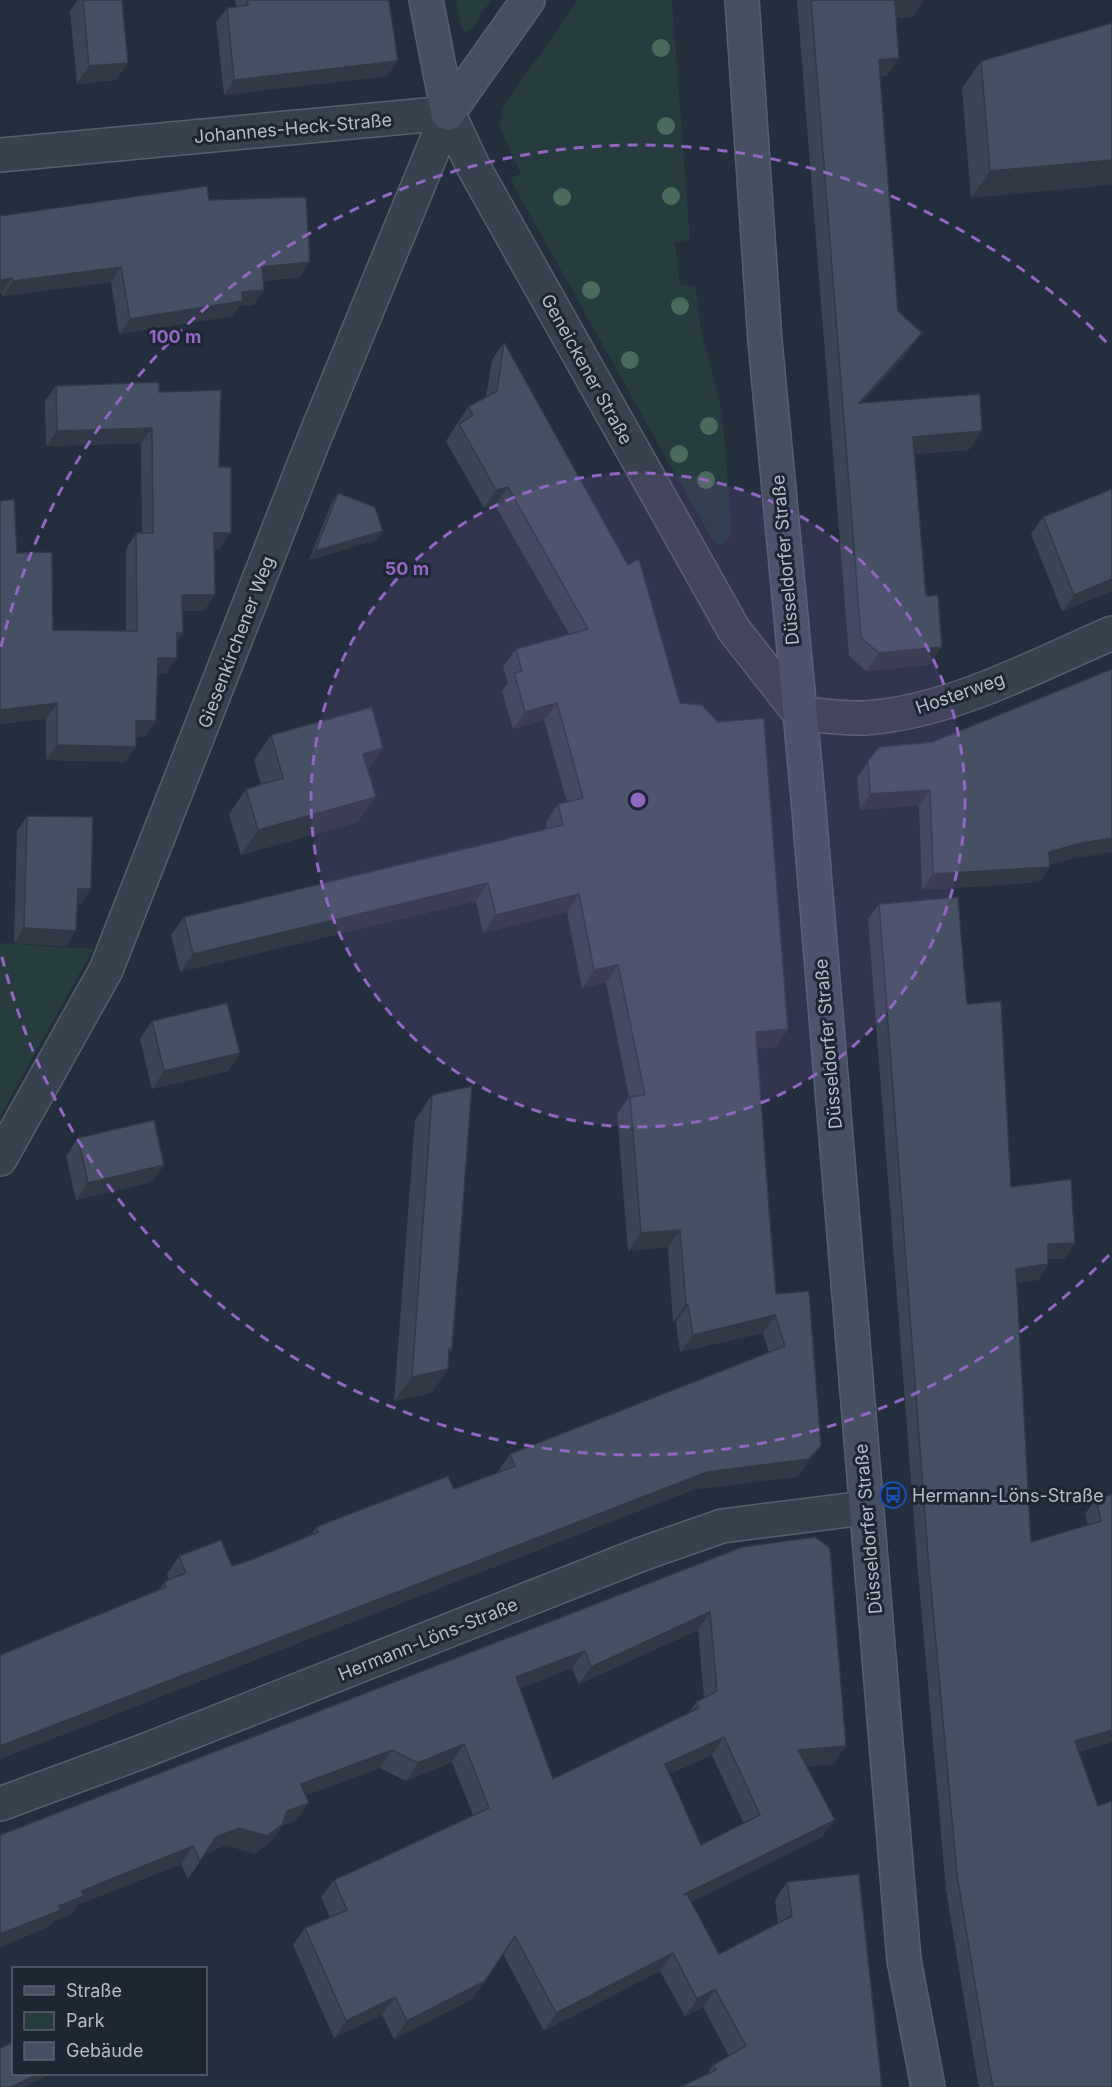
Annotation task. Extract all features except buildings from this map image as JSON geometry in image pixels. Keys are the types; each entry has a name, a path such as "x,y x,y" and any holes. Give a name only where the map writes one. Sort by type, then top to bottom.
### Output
{"main road":[{"name":"Geneickener Straße","path":"426,0 448,114"},
{"path":"448,114 528,0"},
{"name":"Düsseldorfer Straße","path":"741,0 765,341 800,714 904,1960 928,2087"}],"street":[{"name":"Johannes-Heck-Straße","path":"0,155 448,114"},
{"name":"Geneickener Straße","path":"448,114 473,166 734,630 800,714"},
{"name":"Giesenkirchener Weg","path":"0,1159 106,970 314,439 448,114"},
{"name":"Hosterweg","path":"800,714 863,718 929,707 971,693 1112,633"},
{"name":"Hermann-Löns-Straße","path":"0,1804 141,1752 642,1554 722,1526 865,1508"}],"green space":[{"path":"456,0 491,0 472,28 466,32 461,29"},
{"path":"578,0 672,0 690,240 675,242 680,285 695,285 701,330 722,411 732,530 728,540 722,544 716,543 711,538 510,179 521,173 499,127 503,107"},
{"path":"0,943 93,949 0,1116"}],"place":[{"name":"Hermann-Löns-Straße","path":"893,1495"}]}
